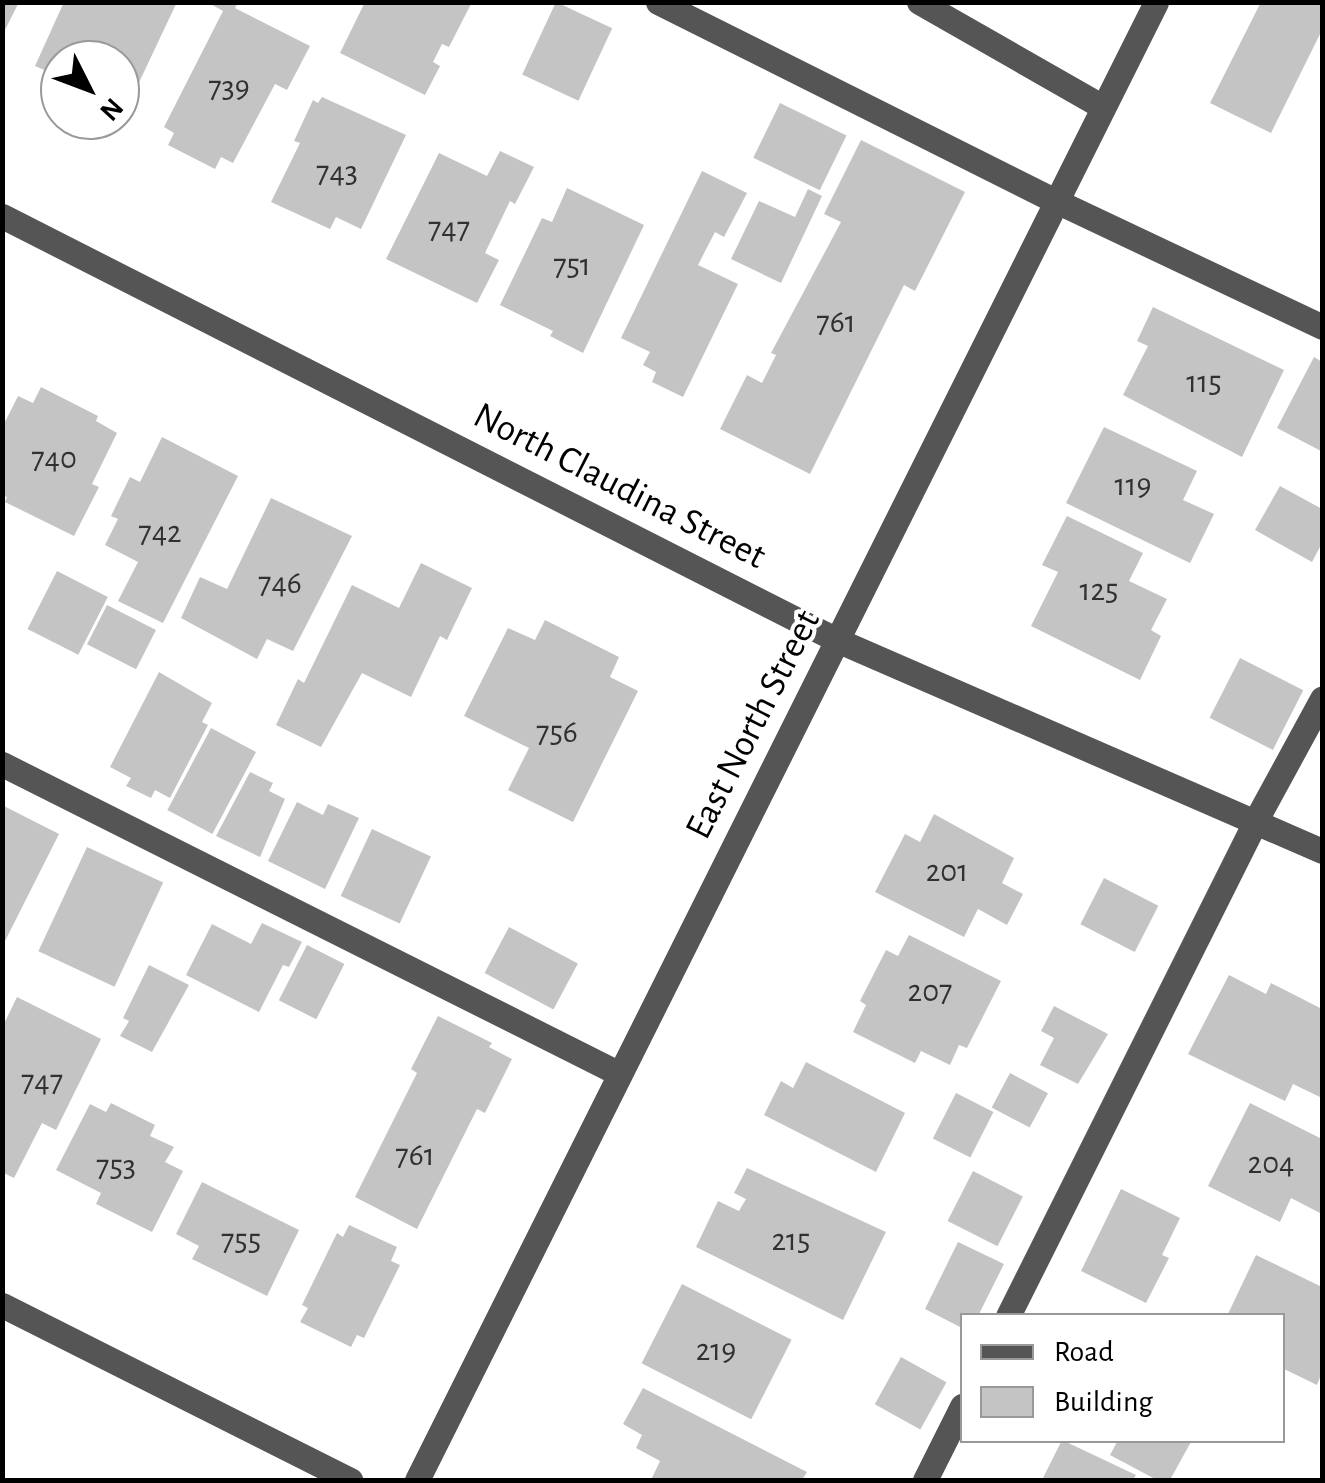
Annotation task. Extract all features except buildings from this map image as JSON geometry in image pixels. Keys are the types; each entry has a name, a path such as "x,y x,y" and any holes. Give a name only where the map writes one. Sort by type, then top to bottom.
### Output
{"street":[{"path":"658,2 1056,202 1322,327"},
{"path":"918,2 1103,108"},
{"name":"East North Street","path":"418,1480 1156,2"},
{"name":"North Claudina Street","path":"2,216 840,640 1257,818 1322,850"},
{"path":"1010,1313 1257,818 1322,699"},
{"path":"2,764 620,1074"},
{"path":"2,1306 350,1480"},
{"path":"925,1480 960,1410"}]}
